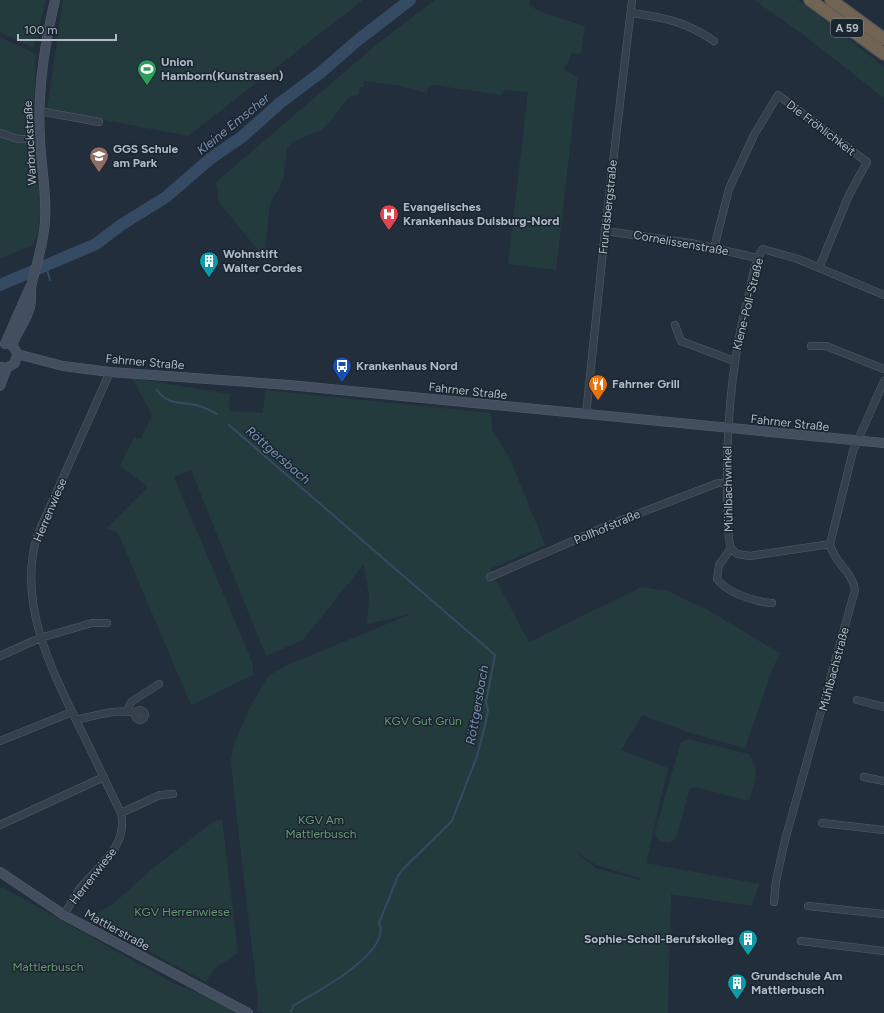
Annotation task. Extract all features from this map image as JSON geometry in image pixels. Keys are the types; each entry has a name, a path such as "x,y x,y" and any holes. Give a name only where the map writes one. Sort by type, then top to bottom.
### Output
{"highway":[{"name":"A 59","path":"810,0 884,54"},
{"name":"A 59","path":"831,0 884,39"}],"street":[{"name":"Warbruckstraße","path":"6,345 31,284 39,258 45,221 46,194 40,138 39,111 43,55 55,0"},
{"name":"Frundsbergstraße","path":"586,415 605,231 632,0"},
{"path":"631,13 664,17 698,30 714,41"},
{"name":"Die Fröhlichkeit","path":"714,248 729,189 754,135 778,95 866,162 849,195 819,268"},
{"path":"39,111 99,122"},
{"path":"0,133 18,139 40,138"},
{"name":"Cornelissenstraße","path":"605,231 634,234 714,248 757,258"},
{"name":"Klene-Poll-Straße","path":"728,429 734,361 757,258 763,249 798,259 819,268"},
{"path":"819,268 884,296"},
{"name":"Klene-Poll-Straße","path":"675,325 681,341 734,361"},
{"path":"0,386 2,368 12,366 17,357 6,345"},
{"path":"810,346 826,346 884,370"},
{"name":"Fahrner Straße","path":"17,357 110,372 289,385 857,442 884,443"},
{"name":"Herrenwiese","path":"64,915 81,887 115,850 122,834 123,821 121,813 72,712 40,638 31,590 30,572 37,536 110,372"},
{"path":"830,544 857,442 884,381"},
{"name":"Mühlbachwinkel","path":"728,429 727,483 730,548 719,565 717,579 721,585 750,599 760,603 772,603"},
{"name":"Pollhofstraße","path":"490,577 620,521 718,484 727,483"},
{"name":"Mühlbachwinkel","path":"730,548 737,554 750,556 830,544"},
{"name":"Mühlbachstraße","path":"774,902 777,874 785,840 855,590 852,578 834,555 830,544"},
{"path":"0,656 40,638 92,623 107,622"},
{"path":"76,720 103,714 131,712 131,702 159,684"},
{"path":"857,700 884,707"},
{"path":"0,741 72,712"},
{"path":"864,777 884,782"},
{"path":"0,825 104,778"},
{"path":"121,813 160,795 173,794"},
{"path":"822,823 884,830"},
{"name":"Mattlerstraße","path":"0,872 64,915 248,1013"},
{"path":"808,906 884,914"},
{"path":"801,941 884,951"}],"green space":[{"path":"0,0 46,0 34,48 0,32"},
{"path":"63,0 363,0 188,136 47,109"},
{"path":"435,0 530,0 530,6 541,12 585,26 581,54 572,53 564,70 578,77 556,270 508,264 528,92 504,90 501,95 433,85 428,88 427,93 400,86 364,81 363,87 360,87 359,95 349,97 329,123 321,130 292,142 287,149 283,180 270,204 264,258 219,202 216,182 382,40"},
{"path":"754,0 798,0 884,67 884,98 805,36"},
{"path":"0,37 36,54 32,146 41,203 38,234 34,244 0,259"},
{"path":"132,378 230,394 229,411 263,413 265,390 491,413 492,430 510,459 545,545 490,569 529,642 642,587 668,591 710,611 781,654 774,665 745,748 693,734 642,715 621,750 668,768 646,863 759,884 752,906 671,894 668,1013 264,1013 257,1011 258,1000 231,759 234,744 249,709 269,675 290,664 411,614 367,624 369,596 364,564 303,640 266,656 191,470 174,477 253,664 253,675 191,705 118,533 107,528 148,487 120,466 134,438 141,439 152,415","holes":["574,850 596,865 640,878 640,880 596,868"]},
{"path":"688,739 748,754 755,765 756,771 754,783 749,801 696,787 690,789 676,837 673,841 668,843 663,842 658,840 655,831 681,742"},
{"name":"KGV Herrenwiese","path":"222,819 238,953 215,968 206,982 89,919 113,904 152,869 214,821"},
{"name":"Mattlerbusch","path":"0,886 173,983 226,1004 244,1013 0,1013"}],"waterway":[{"name":"Kleine Emscher","path":"0,285 96,244 121,225 166,197 210,159 243,136 280,103 320,73 358,40 410,0"},
{"name":"Röttgersbach","path":"46,266 50,280"},
{"name":"Röttgersbach","path":"157,390 161,395 170,401 199,406 217,414"},
{"name":"Röttgersbach","path":"229,425 495,655 486,702 488,711 477,756 452,821 403,869 398,876 379,923 380,935 374,947 349,971 334,982 294,1005 291,1011"}],"place":[{"name":"Union Hamborn(Kunstrasen)","path":"147,86"},
{"name":"GGS Schule am Park","path":"99,173"},
{"name":"Evangelisches Krankenhaus Duisburg-Nord","path":"389,231"},
{"name":"Wohnstift Walter Cordes","path":"209,278"},
{"name":"Krankenhaus Nord","path":"342,383"},
{"name":"Fahrner Grill","path":"598,401"},
{"name":"Sophie-Scholl-Berufskolleg","path":"748,956"},
{"name":"Grundschule Am Mattlerbusch","path":"737,1000"}],"park label":[{"name":"KGV Gut Grün","path":"423,721"},
{"name":"KGV Am Mattlerbusch","path":"321,827"}]}
